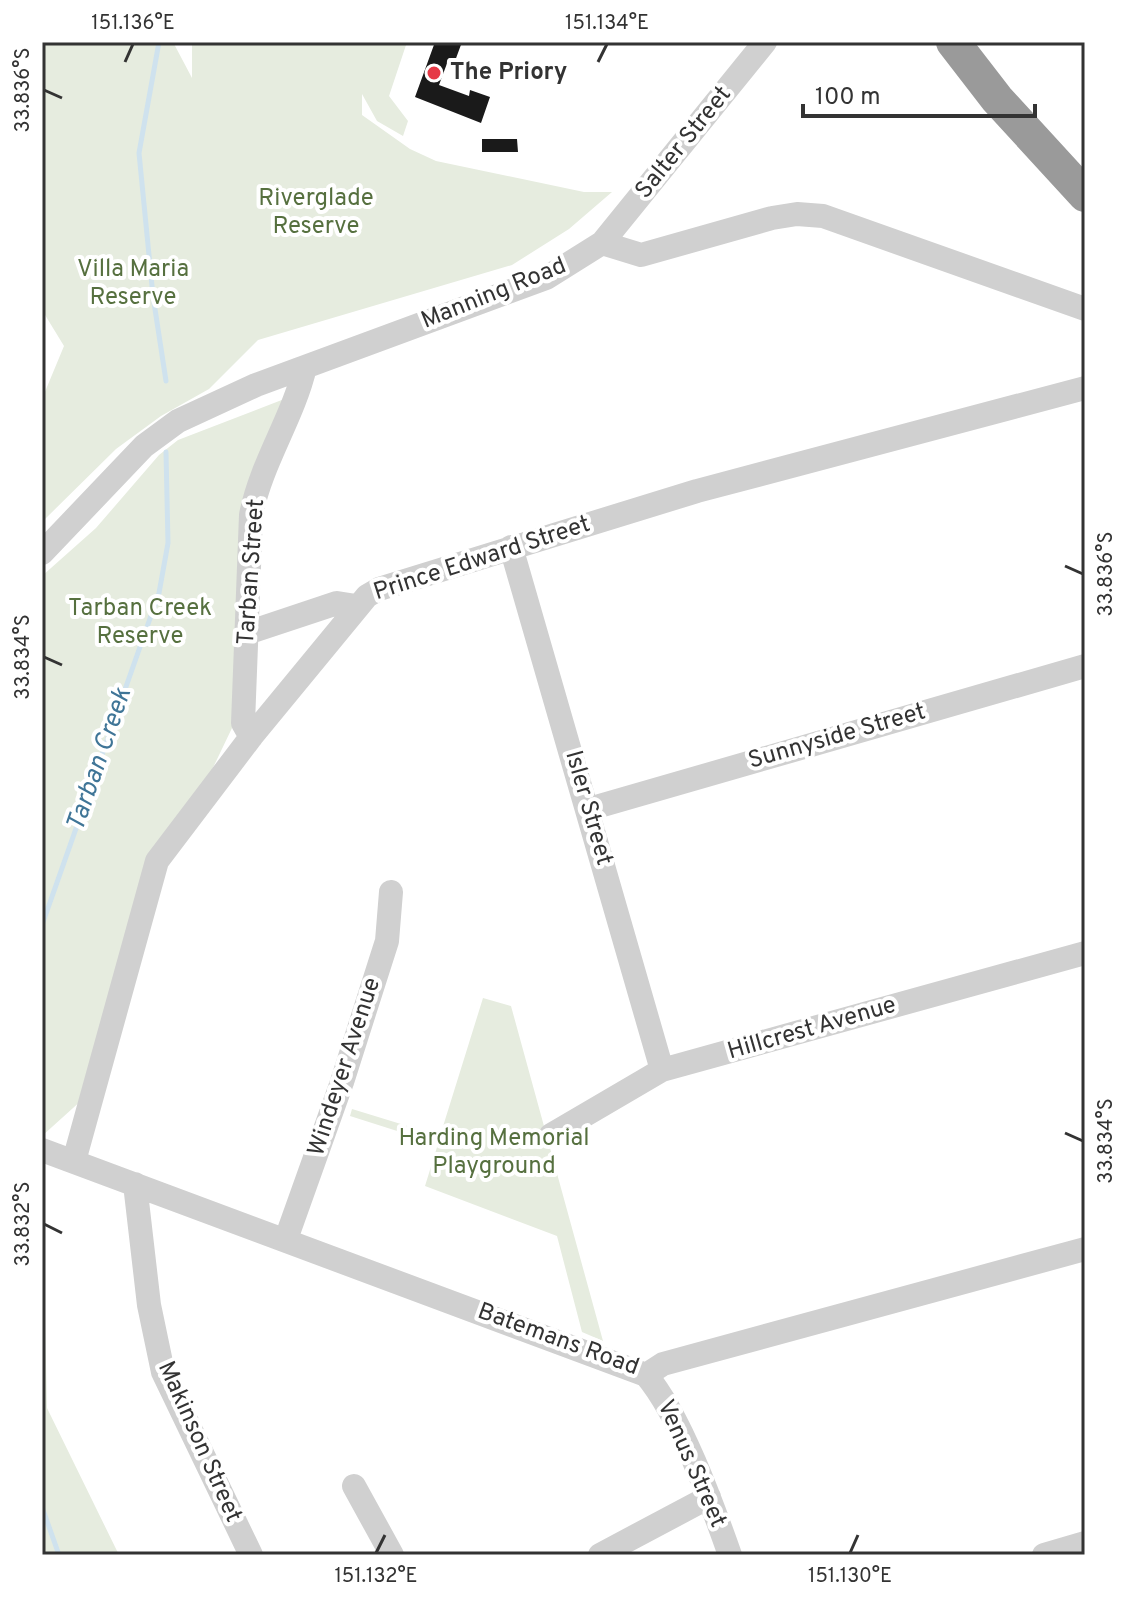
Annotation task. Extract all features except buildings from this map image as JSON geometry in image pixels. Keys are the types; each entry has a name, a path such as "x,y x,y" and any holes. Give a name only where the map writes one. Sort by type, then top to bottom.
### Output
{"highway":[{"path":"953,42 997,99 1085,195"},
{"path":"974,42 1085,164"}],"street":[{"name":"Salter Street","path":"602,243 765,42"},
{"path":"602,243 641,255 772,218 797,214 823,216 1085,309"},
{"name":"Manning Road","path":"42,553 159,434 211,405 546,278 602,243"},
{"name":"Tarban Street","path":"251,737 243,723 254,501 298,399 305,367"},
{"name":"Prince Edward Street","path":"74,1161 157,861 356,606 379,589 697,491 1085,388"},
{"name":"Isler Street","path":"511,547 662,1070"},
{"path":"247,633 337,603 356,606"},
{"name":"Sunnyside Street","path":"589,809 1085,666"},
{"name":"Windeyer Avenue","path":"286,1239 387,941 391,892"},
{"name":"Hillcrest Avenue","path":"551,1135 662,1070 1085,953"},
{"name":"Batemans Road","path":"42,1150 646,1375 663,1364 1085,1249"},
{"name":"Makinson Street","path":"135,1184 149,1305 163,1372 251,1555"},
{"name":"Venus Street","path":"646,1375 662,1398 709,1497 730,1555"},
{"path":"354,1486 392,1555"},
{"path":"600,1555 709,1497"},
{"path":"1044,1555 1085,1543"}],"green space":[{"path":"42,42 173,42 192,78 192,42 407,42 389,96 408,121 403,136 377,121 362,94 362,115 410,149 436,161 584,192 612,192 569,229 512,265 258,340 209,389 161,416 116,449 42,522 42,399 64,346 42,310"},
{"name":"Tarban Creek Reserve","path":"292,396 243,502 232,728 209,776 164,836 83,1099 42,1136 42,576 96,528 159,455 178,440"},
{"name":"Harding Memorial Playground","path":"483,998 511,1006 603,1341 582,1332 557,1236 425,1186 438,1144 350,1116 352,1109 440,1136"},
{"path":"42,1187 47,1408 119,1555 42,1555"}],"waterway":[{"name":"Tarban Creek","path":"159,42 139,153 153,296 166,381"},
{"name":"Tarban Creek","path":"42,925 159,593 168,543 166,452"},
{"name":"Tarban Creek","path":"42,1507 59,1555"}],"place":[{"name":"The Priory","path":"434,73"}],"park label":[{"name":"Riverglade Reserve","path":"316,213"},
{"name":"Villa Maria Reserve","path":"133,284"}]}
